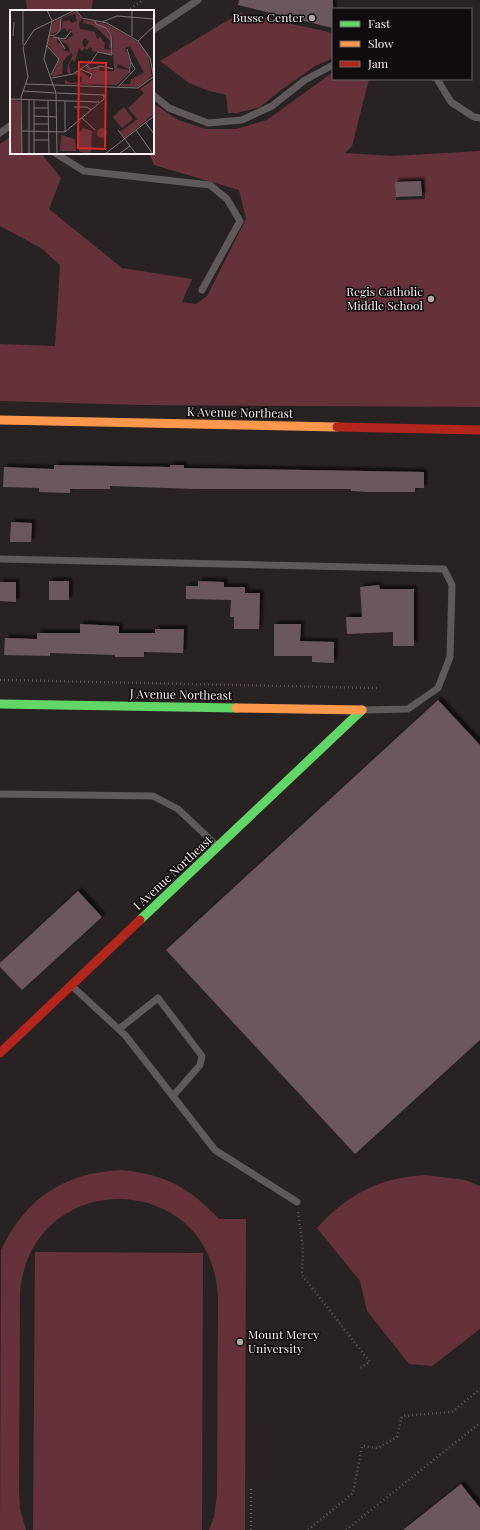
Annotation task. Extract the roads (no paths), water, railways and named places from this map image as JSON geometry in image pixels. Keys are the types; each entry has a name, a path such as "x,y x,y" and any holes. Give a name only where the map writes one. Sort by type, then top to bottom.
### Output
{"street":[{"name":"K Avenue Northeast","path":"0,420 480,430"},
{"name":"J Avenue Northeast","path":"0,704 362,710"},
{"name":"I Avenue Northeast","path":"0,1053 362,710"}],"lane":[{"path":"154,29 198,0"},
{"path":"154,96 169,108 208,123 242,120 272,106 305,80 332,66"},
{"path":"438,80 450,102 474,117 480,118"},
{"path":"0,133 10,126"},
{"path":"57,154 84,171 210,185 226,199 240,221 202,290"},
{"path":"0,559 444,569 452,585 450,657 438,688 408,709 362,710"},
{"path":"0,794 153,796 178,810 218,847"},
{"path":"71,986 125,1035 214,1150 297,1202"},
{"path":"119,1030 158,998 202,1056 200,1065 173,1096"}],"place":[{"name":"Busse Center","path":"312,18"},
{"name":"Regis Catholic Middle School","path":"431,299"},
{"name":"Mount Mercy University","path":"240,1342"}]}
